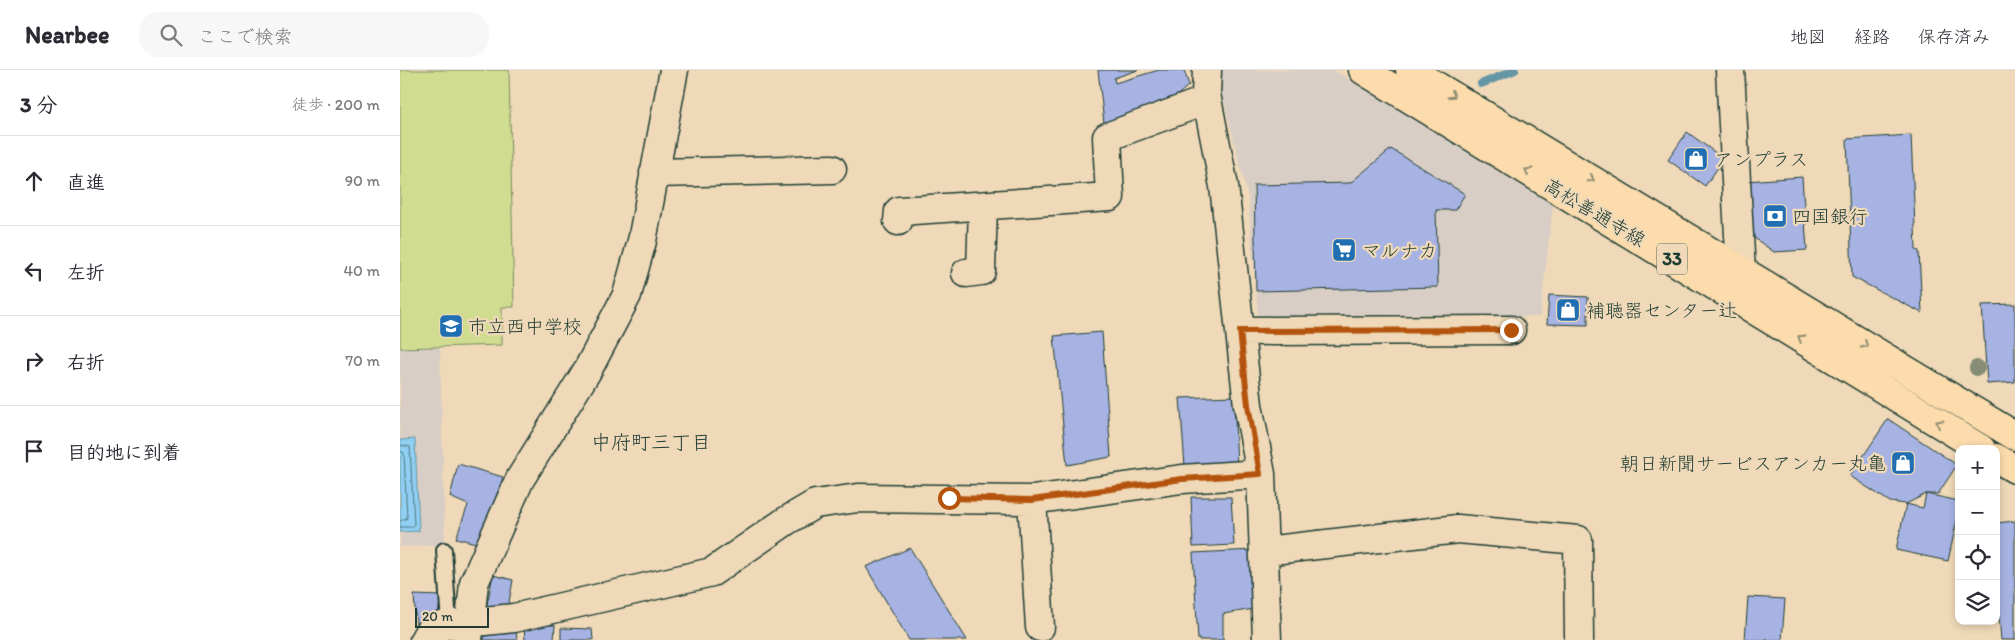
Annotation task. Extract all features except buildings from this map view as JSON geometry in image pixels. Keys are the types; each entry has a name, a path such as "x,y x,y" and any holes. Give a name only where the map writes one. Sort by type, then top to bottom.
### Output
{"main road":[{"name":"高松善通寺線","path":"1363,70 1974,445"},
{"name":"高松善通寺線","path":"1410,70 2015,436"},
{"path":"2000,460 2015,469"}],"street":[{"path":"462,629 474,583 520,478 588,371 627,295 642,241 674,70"},
{"path":"1207,70 1207,100 1224,186 1248,405 1260,474 1268,640"},
{"path":"1730,70 1743,303"},
{"path":"898,221 899,211 1110,197 1107,137 1207,100"},
{"path":"654,173 832,169"},
{"path":"966,273 981,271 983,206"},
{"path":"1240,331 1511,330"},
{"path":"424,640 428,633 462,629 514,618 712,572 786,521 816,504 858,498 1032,500 1182,479 1260,474"},
{"path":"1032,500 1040,627"},
{"path":"1264,551 1458,529 1578,540 1579,640"}],"lane":[{"path":"444,550 462,629"}],"shaded area":[{"name":"市立西中学校","path":"400,70 509,70 514,307 502,307 502,345 440,347 445,545 400,547"},
{"path":"1218,70 1334,70 1553,205 1540,317 1426,314 1258,316 1248,197 1218,78"}],"green space":[{"name":"市立西中学校","path":"400,70 509,70 514,307 502,307 502,345 400,348"}],"water":[{"path":"415,439 419,531 400,532 400,440"}],"waterway":[{"path":"1481,84 1515,70"}],"place":[{"name":"アンプラス","path":"1696,159"},
{"name":"四国銀行","path":"1775,216"},
{"name":"マルナカ","path":"1344,250"},
{"name":"補聴器センター辻","path":"1568,310"},
{"name":"市立西中学校","path":"451,326"},
{"name":"朝日新聞サービスアンカー丸亀","path":"1903,463"}],"district":[{"name":"中府町三丁目","path":"651,442"}],"route":[{"path":"949,498 1032,500 1182,479 1260,474 1248,405 1240,331 1511,330"}]}
